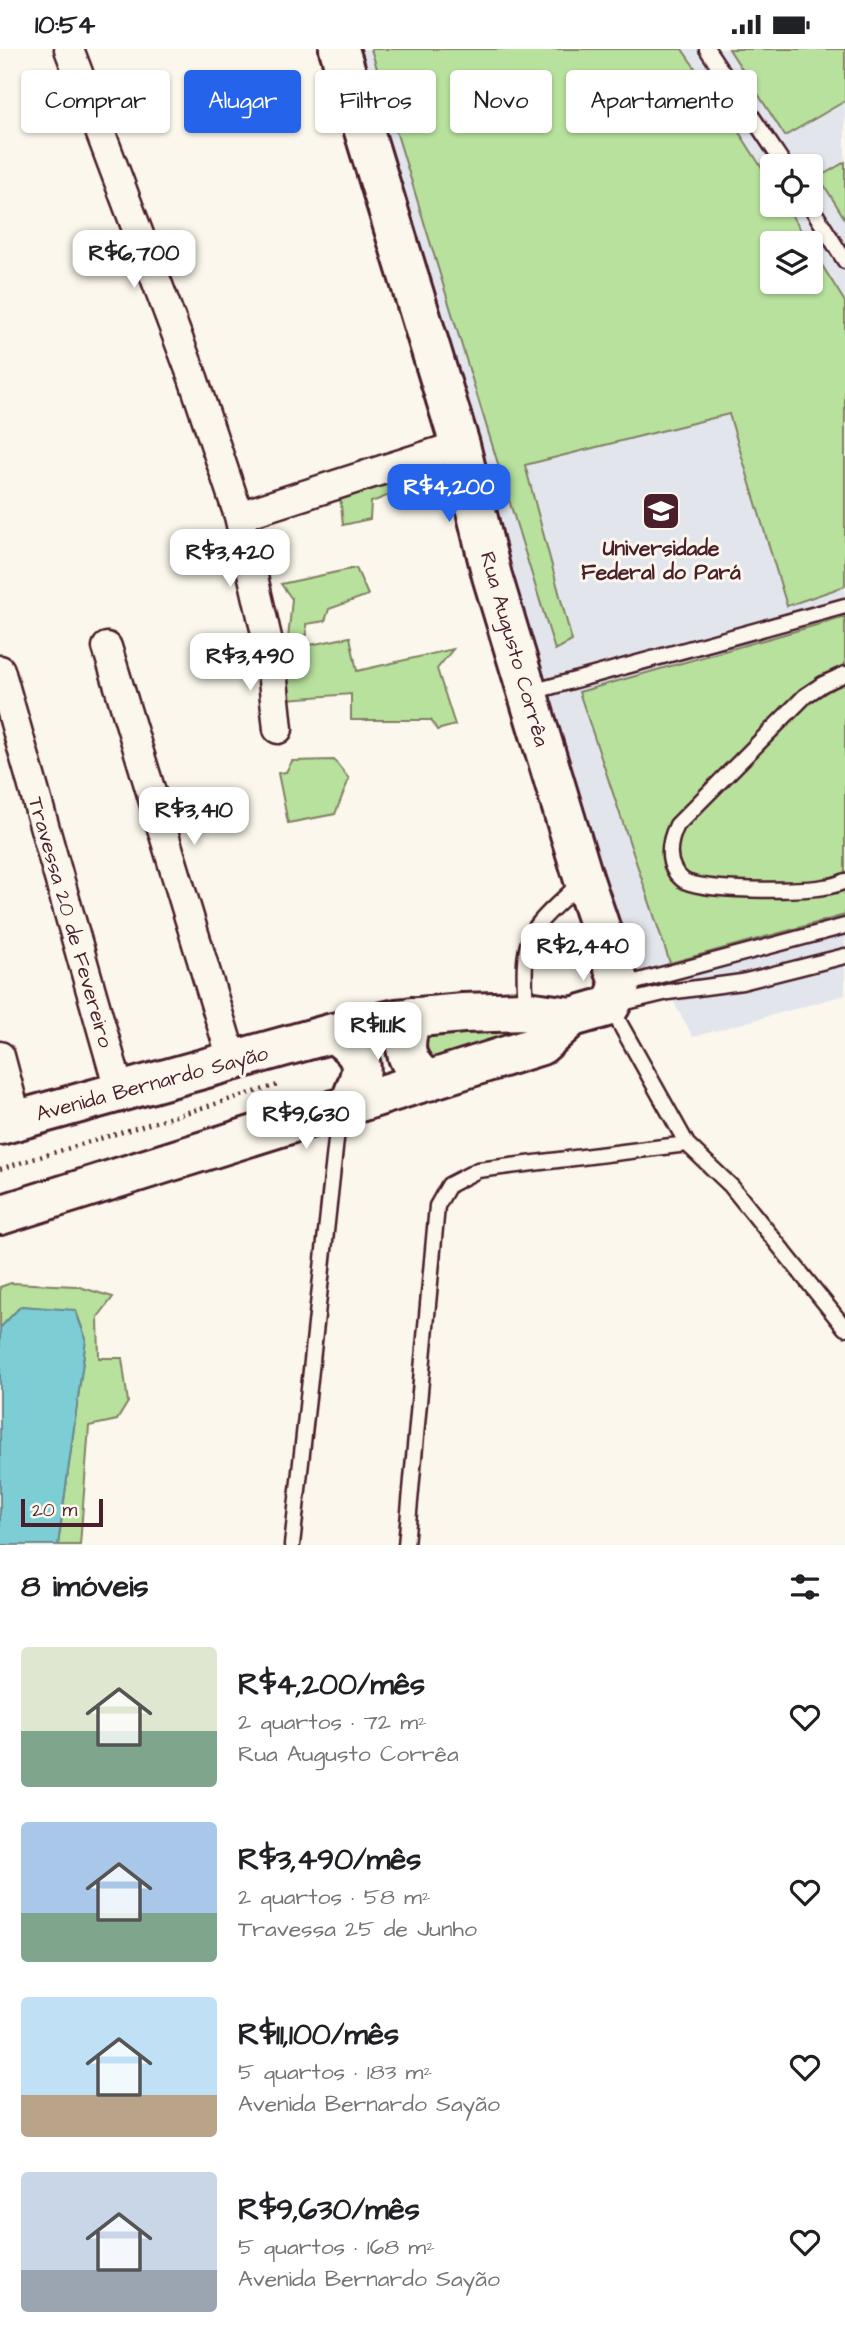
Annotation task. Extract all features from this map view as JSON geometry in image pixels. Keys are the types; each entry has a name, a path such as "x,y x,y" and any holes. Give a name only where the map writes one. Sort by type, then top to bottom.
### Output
{"main road":[{"name":"Rua Augusto Corrêa","path":"339,49 460,445 492,576 584,880 615,996"},
{"path":"0,1215 541,1045 572,1017 615,996"},
{"name":"Avenida Bernardo Sayão","path":"8,1122 333,1033 412,1017 526,1011 572,1017"},
{"path":"412,1017 405,1037 405,1050 414,1069 428,1081"},
{"path":"333,1033 352,1046 360,1060 361,1077 344,1108"}],"street":[{"path":"69,49 193,378 239,516 270,651 278,729"},
{"path":"239,516 460,445"},
{"path":"107,647 233,1062"},
{"name":"Travessa 20 de Fevereiro","path":"0,670 120,1093"},
{"path":"0,1056 8,1122"}],"lane":[{"path":"707,49 777,154"},
{"path":"818,217 845,261"},
{"path":"527,693 845,606"},
{"path":"844,886 737,889 691,885 681,879 673,868 669,855 671,839 677,825 805,696 845,674"},
{"path":"526,1011 524,963 528,943 538,923 584,880"},
{"path":"615,996 845,926"},
{"path":"615,996 742,982 845,956"},
{"path":"615,996 687,1144 731,1186 845,1328"},
{"path":"292,1545 344,1108"},
{"path":"406,1545 437,1206 449,1185 478,1170 687,1144"}],"path":[{"path":"0,1169 294,1080"}],"shaded area":[{"name":"Universidade Federal do Pará","path":"339,49 845,49 845,995 693,1037 668,992 572,1017 620,986 364,133 436,133 436,70 345,70"}],"green space":[{"path":"371,49 682,49 696,70 566,70 566,133 740,133 760,165 760,217 793,217 801,231 760,231 760,294 823,294 823,267 845,302 845,586 787,606 729,414 525,465 572,641 555,650 397,133 436,133 436,70 377,70"},
{"path":"729,49 845,49 845,101 785,136 757,92 757,70 743,70"},
{"path":"845,162 845,219 823,183 823,175"},
{"path":"425,474 420,487 402,490 371,502 370,519 343,525 340,495"},
{"path":"356,568 368,595 329,609 325,621 306,624 307,635 288,639 292,599 281,584"},
{"path":"845,617 845,915 670,963 579,692"},
{"path":"350,637 357,671 453,649 437,669 455,725 437,730 431,720 351,720 351,694 287,699 285,650"},
{"path":"334,760 349,779 335,814 288,823 278,773 286,772 292,761"},
{"path":"559,1022 425,1072 422,1028"},
{"path":"11,1283 76,1286 113,1297 98,1317 99,1358 122,1358 128,1402 117,1420 89,1426 80,1545 58,1545 86,1339 76,1311 21,1306 0,1328 0,1287"}],"water":[{"path":"21,1306 75,1310 86,1339 58,1545 0,1545 0,1328"}],"place":[{"name":"Universidade Federal do Pará","path":"661,511"}]}
